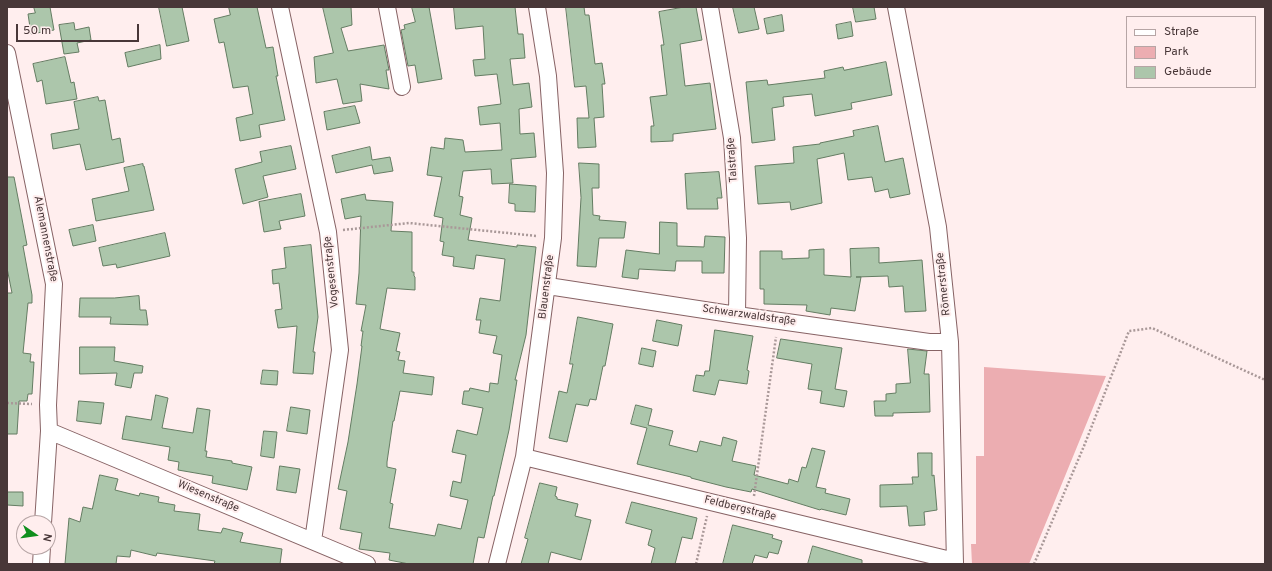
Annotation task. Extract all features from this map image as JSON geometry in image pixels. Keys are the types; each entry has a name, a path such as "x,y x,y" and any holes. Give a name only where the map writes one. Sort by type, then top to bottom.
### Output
{"street":[{"name":"Vogesenstraße","path":"280,7 328,232 340,350 312,541"},
{"path":"387,7 402,87"},
{"name":"Blauenstraße","path":"497,564 524,457 548,286 553,238 555,172 548,76 537,7"},
{"name":"Talstraße","path":"710,7 732,138 738,238 738,315"},
{"name":"Römerstraße","path":"896,7 938,227 950,342 955,563"},
{"name":"Alemannenstraße","path":"7,53 54,284 48,405 49,431 44,515"},
{"name":"Schwarzwaldstraße","path":"548,286 929,342 950,342"},
{"name":"Wiesenstraße","path":"49,431 367,564"},
{"name":"Feldbergstraße","path":"524,457 955,563"}],"path":[{"path":"328,232 409,223 553,238"},
{"path":"752,512 779,320"},
{"path":"1034,564 1084,446 1129,331 1152,328 1265,380"},
{"path":"7,403 48,405"},
{"path":"696,564 711,502"}],"green space":[{"path":"984,367 1106,376 1029,564 972,564 971,544 976,544 976,456 984,456"}],"building":[{"path":"34,7 50,7 54,30 31,34 28,14 35,13"},
{"path":"159,7 182,7 189,41 167,46"},
{"path":"229,7 257,7 266,48 273,47 278,76 276,76 285,120 259,125 261,137 240,141 236,118 253,114 248,86 233,88 224,42 219,43 214,19 230,15"},
{"path":"323,7 351,7 352,25 341,28 348,51 384,45 389,70 386,70 389,89 360,84 362,101 343,104 337,79 316,83 314,57 333,53"},
{"path":"412,7 429,7 442,79 418,83 415,65 408,66 401,30 405,29 404,25 415,22"},
{"path":"454,7 515,7 518,34 523,34 525,58 510,59 513,85 529,83 532,107 519,109 520,134 534,133 536,157 511,159 513,183 492,184 491,169 463,171 459,196 463,197 460,215 472,218 468,240 517,247 517,245 536,247 526,335 515,380 517,380 509,430 484,538 478,537 473,564 409,564 389,560 390,553 359,549 362,533 340,529 347,491 338,489 348,442 357,384 362,346 363,331 361,331 366,305 356,304 359,273 361,216 345,219 341,199 365,194 366,200 393,202 391,231 412,232 412,272 414,272 415,277 415,290 387,288 380,329 400,333 396,351 400,352 398,360 405,361 403,373 434,377 432,395 400,391 393,421 387,462 387,467 396,469 390,503 393,504 389,528 435,536 438,524 461,529 468,500 450,496 453,481 461,483 466,455 452,452 457,430 477,435 483,408 462,404 464,391 469,391 470,388 489,392 490,383 498,384 502,355 493,353 497,336 479,333 481,320 476,320 480,298 500,301 505,259 476,255 474,269 453,266 454,257 442,255 444,242 440,241 443,218 434,216 442,177 427,175 431,147 444,149 445,138 463,140 465,152 502,150 500,123 480,125 478,107 501,104 497,74 475,76 473,60 485,59 483,26 456,29"},
{"path":"566,7 584,7 585,15 589,15 595,64 602,63 605,84 602,84 604,117 594,118 596,147 578,148 577,118 589,118 586,86 575,87"},
{"path":"684,7 696,7 702,40 680,44 685,86 710,83 716,129 673,134 673,141 651,142 651,126 654,126 650,97 667,95 661,45 664,45 659,12"},
{"path":"733,7 754,7 759,29 739,33"},
{"path":"853,7 874,7 876,19 856,22"},
{"path":"782,15 784,31 767,34 764,19"},
{"path":"851,22 853,36 838,39 836,25"},
{"path":"74,23 75,30 89,27 91,40 77,43 79,52 64,54 59,25"},
{"path":"160,45 161,59 128,67 125,53"},
{"path":"65,57 71,83 74,82 77,99 46,104 42,80 37,82 33,64"},
{"path":"886,62 892,95 851,103 852,109 815,116 812,94 783,97 784,106 772,108 775,140 752,143 746,82 767,80 768,85 825,78 824,71 843,67 844,70"},
{"path":"98,97 99,101 105,100 112,140 120,138 124,162 86,170 80,144 53,149 51,134 79,129 74,102"},
{"path":"355,106 360,123 327,130 324,112"},
{"path":"878,126 885,162 903,158 910,194 890,198 888,189 875,192 872,177 848,180 844,153 817,159 822,203 791,210 790,202 758,204 755,166 794,163 793,147 820,144 854,136 853,131"},
{"path":"291,146 296,169 263,176 268,197 243,204 235,169 262,162 260,152"},
{"path":"370,147 372,160 390,157 393,171 374,174 372,165 336,173 332,156"},
{"path":"579,163 599,164 599,188 592,188 593,215 600,216 599,220 626,222 624,238 599,238 596,267 577,266 581,198"},
{"path":"143,164 154,210 96,221 92,199 129,191 124,168"},
{"path":"719,172 722,198 717,198 718,209 687,209 685,174"},
{"path":"7,177 14,177 27,245 23,246 32,295 32,303 28,303 23,353 31,354 30,362 34,362 32,394 28,394 27,401 19,401 17,434 7,434 7,293 12,293 7,268"},
{"path":"510,184 536,186 535,212 515,211 515,204 509,203"},
{"path":"301,194 305,216 279,221 281,229 264,232 259,202"},
{"path":"660,222 677,223 677,246 704,247 705,236 725,237 724,273 702,273 702,261 676,261 675,271 639,269 638,279 622,277 626,250 659,254"},
{"path":"93,225 96,241 73,246 69,230"},
{"path":"165,233 170,256 117,268 116,264 103,266 99,248"},
{"path":"311,245 318,317 313,352 315,352 313,374 293,373 297,326 278,328 275,310 282,309 279,283 273,284 272,270 286,268 284,248"},
{"path":"879,248 879,263 922,260 926,311 905,312 903,286 889,287 888,276 856,277 861,277 855,311 831,308 830,315 806,311 807,305 764,304 764,289 760,289 760,251 782,251 782,259 809,258 809,250 824,249 824,275 851,277 850,249"},
{"path":"139,296 140,310 146,310 148,325 110,324 111,317 79,317 80,298"},
{"path":"578,317 613,324 605,366 603,366 596,400 590,399 588,406 576,404 567,442 549,438 559,391 567,393 573,364 570,364"},
{"path":"657,320 682,325 678,346 653,341"},
{"path":"715,330 753,336 747,370 749,371 747,384 719,380 715,395 693,391 696,375 704,376 705,371 709,371"},
{"path":"781,339 842,348 835,389 847,391 844,407 820,403 822,391 808,389 812,364 777,358"},
{"path":"80,347 115,347 114,361 143,366 142,373 134,373 131,388 115,385 117,373 80,374"},
{"path":"642,348 656,351 653,367 639,364"},
{"path":"908,349 927,351 924,374 929,374 930,412 893,413 893,416 875,416 874,401 886,401 886,394 896,393 896,384 910,383"},
{"path":"263,370 278,371 277,385 261,384"},
{"path":"156,395 168,398 162,428 193,433 197,408 210,410 205,451 207,451 206,457 232,461 232,463 252,467 247,490 212,483 213,476 178,470 179,462 168,460 170,447 122,439 126,416 151,420"},
{"path":"79,401 104,403 101,424 77,421"},
{"path":"636,405 652,409 648,425 673,431 669,445 697,452 700,441 721,446 723,437 737,441 732,461 756,466 754,475 788,484 789,479 798,482 802,467 806,468 812,448 825,451 816,487 826,489 825,493 850,499 846,515 820,510 752,489 751,492 726,487 637,464 647,428 631,424"},
{"path":"291,407 310,410 307,434 287,431"},
{"path":"264,431 277,432 274,458 261,456"},
{"path":"918,453 932,453 932,476 934,475 937,510 924,512 925,525 909,526 907,506 880,507 880,485 913,484 912,477 918,477"},
{"path":"280,466 300,469 296,493 277,490"},
{"path":"100,475 118,479 115,490 139,496 140,493 159,497 158,502 175,505 174,511 200,514 198,530 221,533 223,528 243,533 240,542 282,549 280,564 214,564 215,561 157,553 156,556 131,550 130,557 117,556 116,564 65,564 69,518 80,522 83,507 92,509"},
{"path":"540,483 557,487 555,496 557,499 578,504 575,516 591,520 581,560 551,552 548,564 521,564 528,539 525,538"},
{"path":"7,492 23,492 23,506 7,505"},
{"path":"632,502 697,518 692,539 682,537 675,564 651,564 655,548 648,545 652,530 626,523"},
{"path":"733,525 773,535 772,538 782,541 778,554 769,552 767,558 755,555 752,564 723,564"},
{"path":"813,546 862,560 862,564 808,564"}]}
